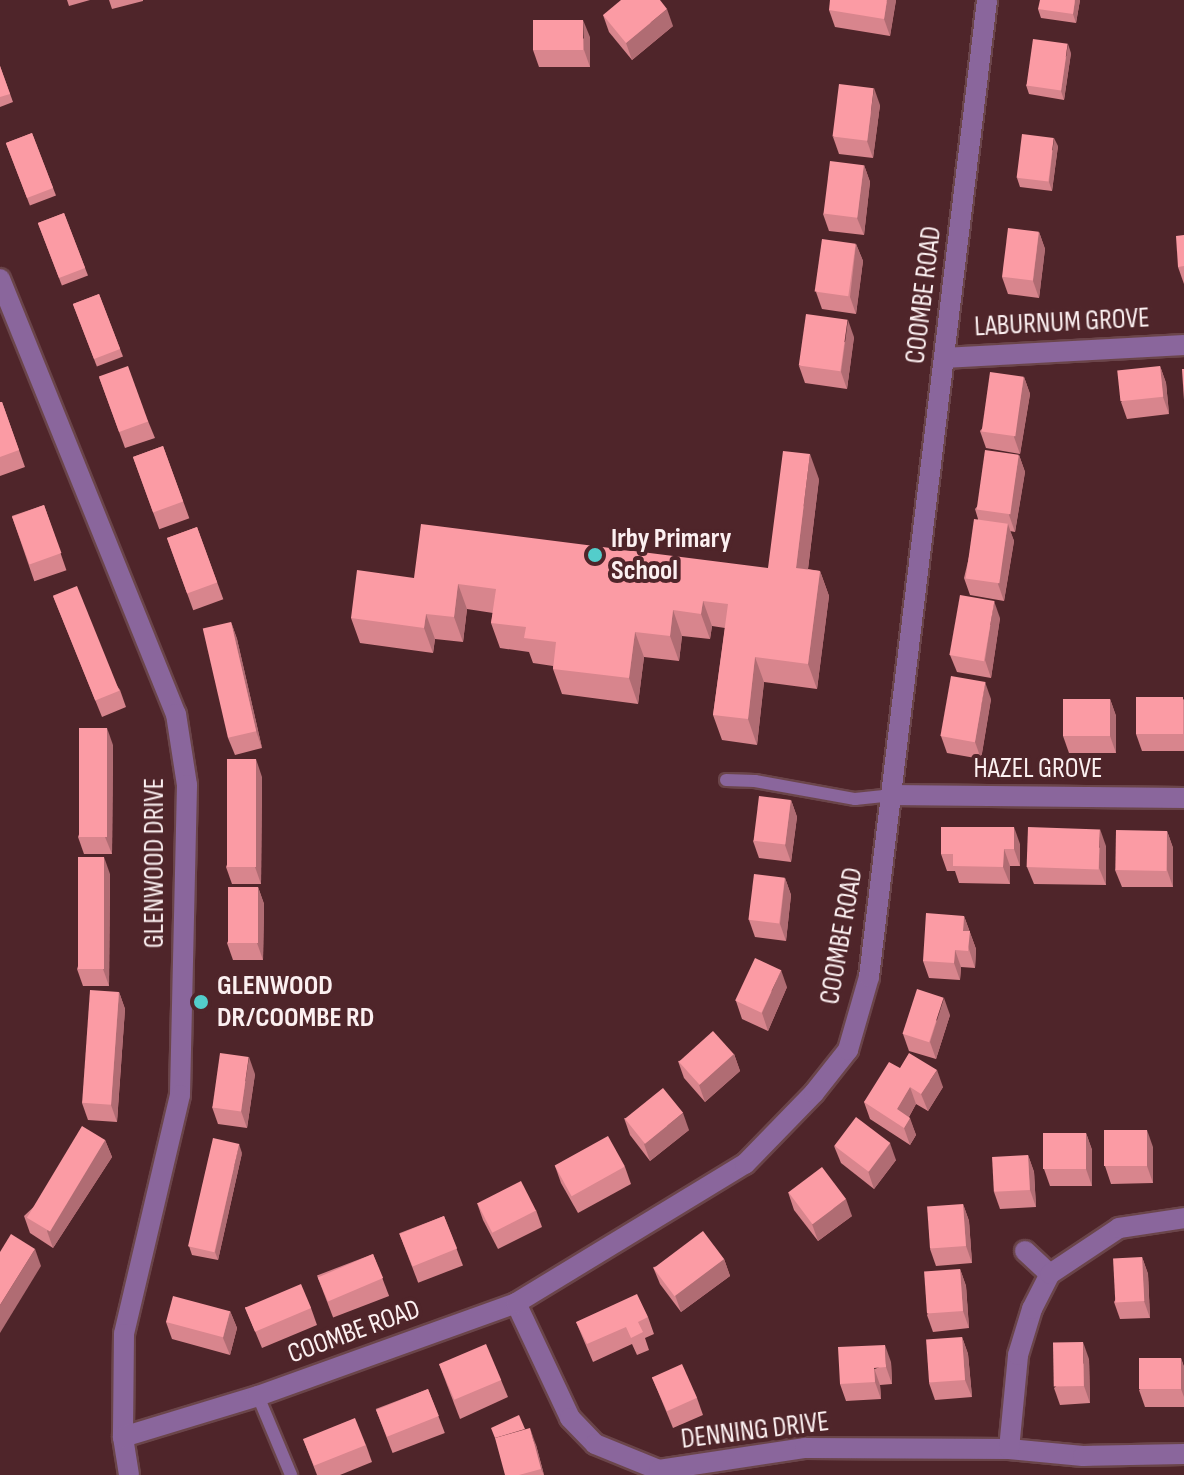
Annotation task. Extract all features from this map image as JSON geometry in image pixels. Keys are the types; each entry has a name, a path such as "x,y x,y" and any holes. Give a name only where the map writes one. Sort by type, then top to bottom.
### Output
{"street":[{"name":"COOMBE ROAD","path":"123,1437 258,1396 516,1303 745,1164 814,1093 848,1050 869,977 987,0"},
{"name":"GLENWOOD DRIVE","path":"0,279 176,714 187,785 180,1095 124,1334 123,1437 129,1475"},
{"name":"LABURNUM GROVE","path":"944,358 1184,345"},
{"name":"HAZEL GROVE","path":"891,795 1184,798"},
{"path":"1009,1449 1018,1355 1032,1309 1050,1274 1119,1228 1184,1218"},
{"path":"1025,1251 1050,1274"},
{"name":"DENNING DRIVE","path":"516,1303 570,1418 595,1444 659,1470 805,1448 1009,1449 1084,1466 1184,1454"}],"lane":[{"path":"726,780 755,781 855,799 891,795"},
{"path":"258,1396 291,1475"}],"building":[{"path":"621,0 660,0 667,9 626,43 603,15"},
{"path":"830,0 887,0 884,19 829,10"},
{"path":"1040,0 1075,0 1073,14 1038,9"},
{"path":"533,20 583,20 583,50 533,50"},
{"path":"1033,39 1068,44 1061,90 1026,86"},
{"path":"0,66 10,94 0,97"},
{"path":"839,84 874,88 867,141 833,137"},
{"path":"32,133 53,188 27,198 6,143"},
{"path":"1022,134 1054,138 1048,182 1017,178"},
{"path":"830,161 864,165 857,218 824,214"},
{"path":"64,213 85,268 59,278 38,223"},
{"path":"1008,228 1039,232 1033,280 1002,277"},
{"path":"1184,235 1184,266 1178,267 1176,236"},
{"path":"822,239 856,244 848,296 815,291"},
{"path":"99,294 120,349 94,359 73,304"},
{"path":"806,314 848,320 840,371 799,365"},
{"path":"128,366 148,421 119,432 99,377"},
{"path":"1160,366 1163,397 1120,401 1117,370"},
{"path":"990,372 1024,377 1015,436 982,431"},
{"path":"0,402 19,450 0,457"},
{"path":"163,446 183,501 153,512 133,457"},
{"path":"985,450 1019,455 1010,514 977,509"},
{"path":"783,451 810,454 796,568 820,571 808,664 755,657 748,719 713,715 728,604 703,601 701,614 673,610 670,636 635,632 629,678 553,669 556,642 524,638 526,627 491,623 496,589 458,584 454,617 426,614 424,628 351,618 357,570 414,578 421,524 768,568"},
{"path":"44,505 61,553 29,565 12,517"},
{"path":"974,519 1008,524 999,583 966,578"},
{"path":"197,527 217,582 187,593 167,538"},
{"path":"77,586 119,691 95,701 53,596"},
{"path":"960,595 994,601 984,661 949,655"},
{"path":"231,622 256,731 228,738 203,629"},
{"path":"951,676 985,682 975,742 940,736"},
{"path":"1136,697 1183,697 1183,734 1136,734"},
{"path":"1063,699 1110,699 1110,736 1063,736"},
{"path":"79,728 107,728 107,837 79,837"},
{"path":"227,759 256,759 256,867 227,867"},
{"path":"759,796 791,800 785,845 754,841"},
{"path":"941,827 1014,827 1014,849 1004,849 1003,867 953,866 953,854 941,854"},
{"path":"1028,827 1100,830 1099,869 1027,867"},
{"path":"1116,830 1167,831 1166,871 1115,870"},
{"path":"78,857 104,857 104,969 78,969"},
{"path":"754,874 785,878 779,923 748,920"},
{"path":"228,887 258,887 258,943 228,943"},
{"path":"926,913 964,916 963,931 970,931 968,951 955,950 954,963 923,961"},
{"path":"755,958 781,970 761,1013 735,1001"},
{"path":"917,989 944,998 929,1042 902,1034"},
{"path":"90,990 119,992 111,1105 82,1103"},
{"path":"713,1031 734,1054 700,1085 679,1062"},
{"path":"220,1053 249,1057 241,1112 212,1107"},
{"path":"909,1053 937,1070 921,1094 910,1087 897,1109 910,1118 904,1128 864,1102 889,1062 900,1068"},
{"path":"663,1088 683,1113 645,1144 625,1119"},
{"path":"856,1117 890,1143 869,1172 834,1146"},
{"path":"82,1126 105,1140 50,1232 27,1218"},
{"path":"1104,1130 1147,1130 1147,1166 1104,1166"},
{"path":"1043,1133 1086,1133 1086,1169 1043,1169"},
{"path":"608,1136 625,1167 572,1196 555,1166"},
{"path":"213,1138 239,1144 214,1252 188,1246"},
{"path":"1028,1155 1030,1190 994,1192 992,1157"},
{"path":"822,1167 846,1199 813,1224 788,1192"},
{"path":"521,1181 536,1210 492,1233 477,1203"},
{"path":"963,1204 966,1246 930,1248 927,1207"},
{"path":"444,1216 457,1248 413,1266 399,1234"},
{"path":"703,1231 724,1259 675,1296 653,1268"},
{"path":"11,1234 35,1249 0,1305 0,1252"},
{"path":"373,1254 383,1278 328,1301 318,1277"},
{"path":"1142,1257 1144,1301 1115,1302 1113,1259"},
{"path":"960,1269 963,1311 927,1313 924,1272"},
{"path":"301,1284 311,1308 255,1332 245,1308"},
{"path":"637,1294 648,1317 638,1322 643,1332 631,1338 626,1327 587,1344 576,1322"},
{"path":"173,1296 230,1311 223,1337 166,1322"},
{"path":"962,1337 965,1380 929,1382 926,1340"},
{"path":"1083,1342 1084,1386 1054,1387 1053,1343"},
{"path":"486,1344 501,1380 454,1400 439,1364"},
{"path":"885,1345 886,1367 874,1368 875,1382 840,1384 838,1347"},
{"path":"1139,1358 1181,1358 1181,1389 1139,1389"},
{"path":"682,1364 697,1398 667,1411 652,1377"},
{"path":"428,1389 439,1416 387,1437 376,1410"},
{"path":"519,1415 525,1429 495,1438 491,1428"},
{"path":"355,1418 366,1445 314,1466 303,1439"},
{"path":"530,1428 541,1469 505,1475 495,1438"}],"place":[{"name":"Irby Primary School","path":"595,555"},
{"name":"GLENWOOD DR/COOMBE RD","path":"201,1002"}]}
